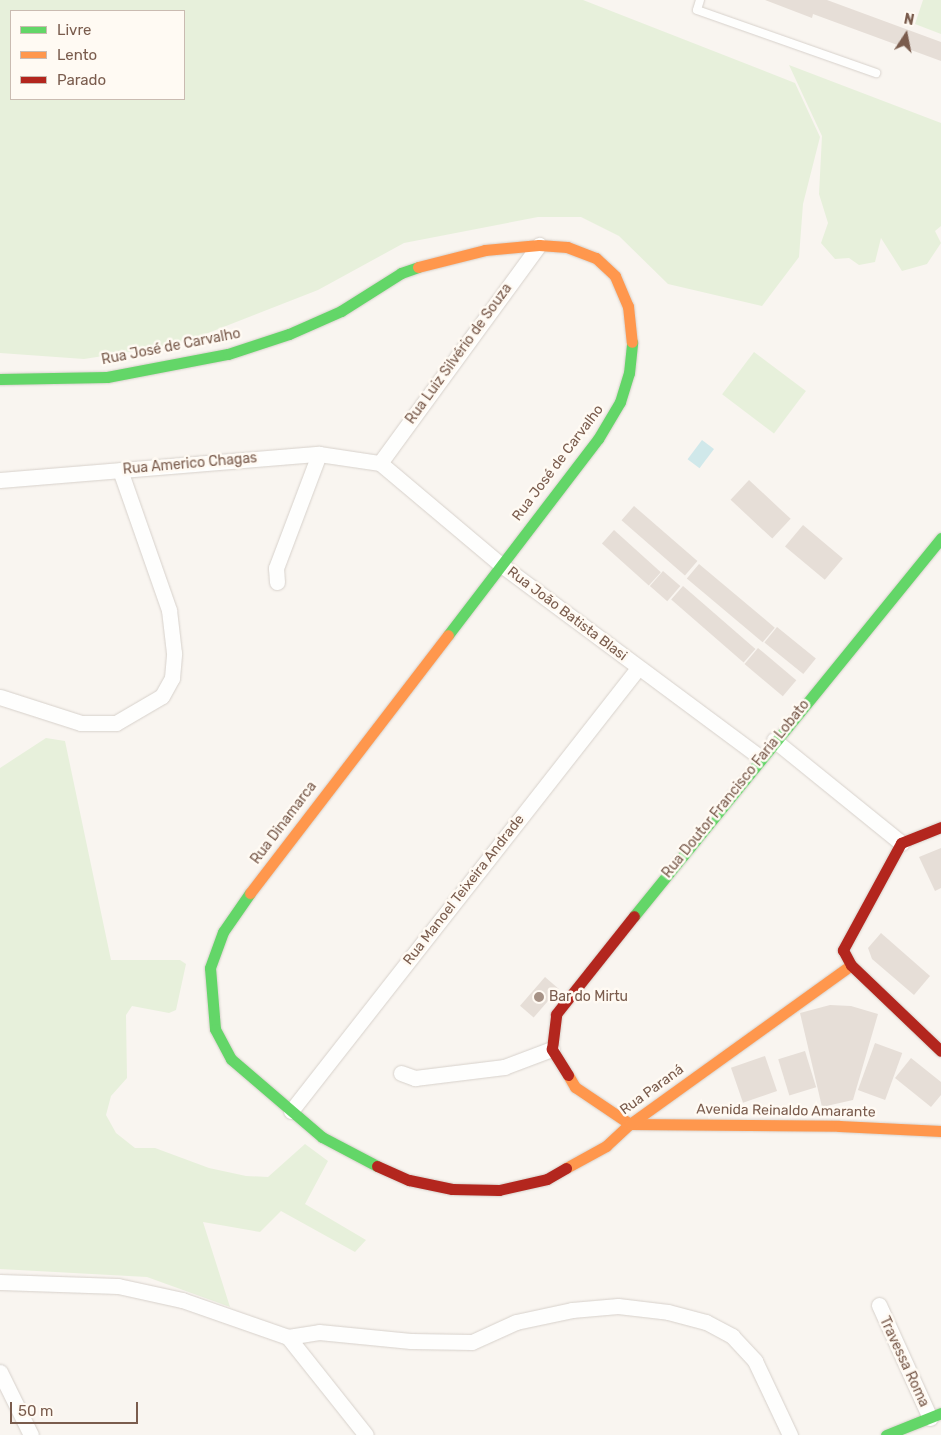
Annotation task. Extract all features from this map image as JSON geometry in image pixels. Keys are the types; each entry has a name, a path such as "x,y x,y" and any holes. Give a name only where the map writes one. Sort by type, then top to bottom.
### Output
{"street":[{"name":"Rua José de Carvalho","path":"0,379 107,377 228,354 290,334 341,311 410,269 485,250 539,246 567,248 596,258 615,276 628,306 632,339 629,373 620,402 598,439 500,564"},
{"name":"Rua Luiz Silvério de Souza","path":"380,463 539,246"},
{"name":"Rua Americo Chagas","path":"0,480 319,454 380,463"},
{"path":"277,582 276,568 319,454"},
{"name":"Rua João Batista Blasi","path":"380,463 500,564 760,757"},
{"path":"0,696 81,723 116,723 162,696 172,678 174,653 168,610 120,470"},
{"name":"Rua Doutor Francisco Faria Lobato","path":"552,1049 556,1014 760,757 941,538"},
{"name":"Rua Dinamarca","path":"290,1111 231,1059 215,1029 210,968 223,932 500,564"},
{"name":"Rua Manoel Teixeira Andrade","path":"290,1111 638,668"},
{"path":"774,740 901,843"},
{"path":"941,827 901,843 843,950 850,966 941,1051"},
{"name":"Rua Paraná","path":"290,1111 322,1137 358,1158 409,1180 452,1189 499,1190 547,1180 606,1146 630,1124 850,966"},
{"path":"400,1073 415,1078 504,1068 552,1049 575,1087 630,1124"},
{"name":"Avenida Reinaldo Amarante","path":"630,1124 839,1126 941,1131"},
{"path":"0,1282 118,1286 182,1300 288,1337 319,1332 411,1341 472,1342 516,1322 572,1310 618,1306 668,1312 706,1322 732,1336 755,1361 790,1435"},
{"name":"Travessa Roma","path":"879,1305 936,1415"},
{"path":"288,1337 366,1435"},
{"path":"0,1372 31,1435"},
{"path":"886,1435 936,1415"}],"lane":[{"path":"700,0 697,10 876,73"}],"green space":[{"path":"0,0 583,0 795,83 820,137 803,204 799,257 762,306 668,284 619,236 581,217 538,217 404,243 318,290 180,344 84,359 0,353"},
{"path":"923,0 941,0 941,34 915,24"},
{"path":"789,65 941,123 941,226 935,231 941,243 927,264 902,271 881,238 875,262 859,265 849,258 835,259 821,243 828,223 819,194 822,136"},
{"path":"754,352 806,391 774,433 722,394"},
{"path":"46,738 65,741 111,960 180,960 186,964 176,1010 169,1013 132,1006 126,1015 127,1078 111,1096 106,1115 116,1133 135,1148 155,1148 209,1168 246,1176 268,1177 305,1144 328,1161 305,1204 366,1240 355,1252 281,1211 260,1232 203,1222 230,1307 147,1277 0,1269 0,768"}],"water":[{"path":"702,440 714,449 700,468 688,459"}],"building":[{"path":"765,0 827,0 941,42 941,61 813,14 812,18"},
{"path":"749,480 791,519 772,539 731,500"},
{"path":"634,506 697,561 685,575 622,520"},
{"path":"803,525 843,558 825,580 785,546"},
{"path":"614,530 661,572 649,586 602,543"},
{"path":"699,564 775,628 763,642 687,579"},
{"path":"663,571 680,586 667,601 650,586"},
{"path":"683,586 755,649 744,663 671,600"},
{"path":"777,627 816,658 803,674 764,643"},
{"path":"758,648 796,680 783,696 745,664"},
{"path":"941,848 941,888 935,891 919,857"},
{"path":"881,933 930,976 914,995 872,959 868,948"},
{"name":"Bar do Mirtu","path":"545,977 559,989 534,1017 520,1006"},
{"path":"830,1005 851,1006 878,1014 853,1100 822,1107 800,1013"},
{"path":"875,1043 902,1053 885,1100 858,1090"},
{"path":"805,1051 816,1087 789,1096 778,1059"},
{"path":"765,1056 777,1091 743,1103 731,1068"},
{"path":"911,1058 941,1082 941,1095 931,1107 895,1078"}],"traffic: fast":[{"path":"0,379 107,377 228,354 289,334 341,311 401,273 418,267"},
{"path":"448,635 598,439 620,402 629,373 632,342"},
{"path":"634,916 941,538"},
{"path":"250,893 223,932 210,968 215,1029 231,1059 322,1137 377,1166"},
{"path":"886,1435 941,1413"}],"traffic: slow":[{"path":"418,267 485,250 539,245 567,247 596,258 615,276 628,306 632,342"},
{"path":"250,893 448,635"},
{"path":"566,1168 606,1146 630,1124 851,965"},
{"path":"568,1075 575,1087 630,1124 839,1126 941,1131"}],"traffic: jam":[{"path":"941,827 901,843 843,950 851,965 941,1051"},
{"path":"568,1075 552,1049 556,1014 634,916"},
{"path":"377,1166 409,1180 452,1189 499,1190 547,1179 566,1168"}],"place":[{"name":"Bar do Mirtu","path":"539,997"}]}
